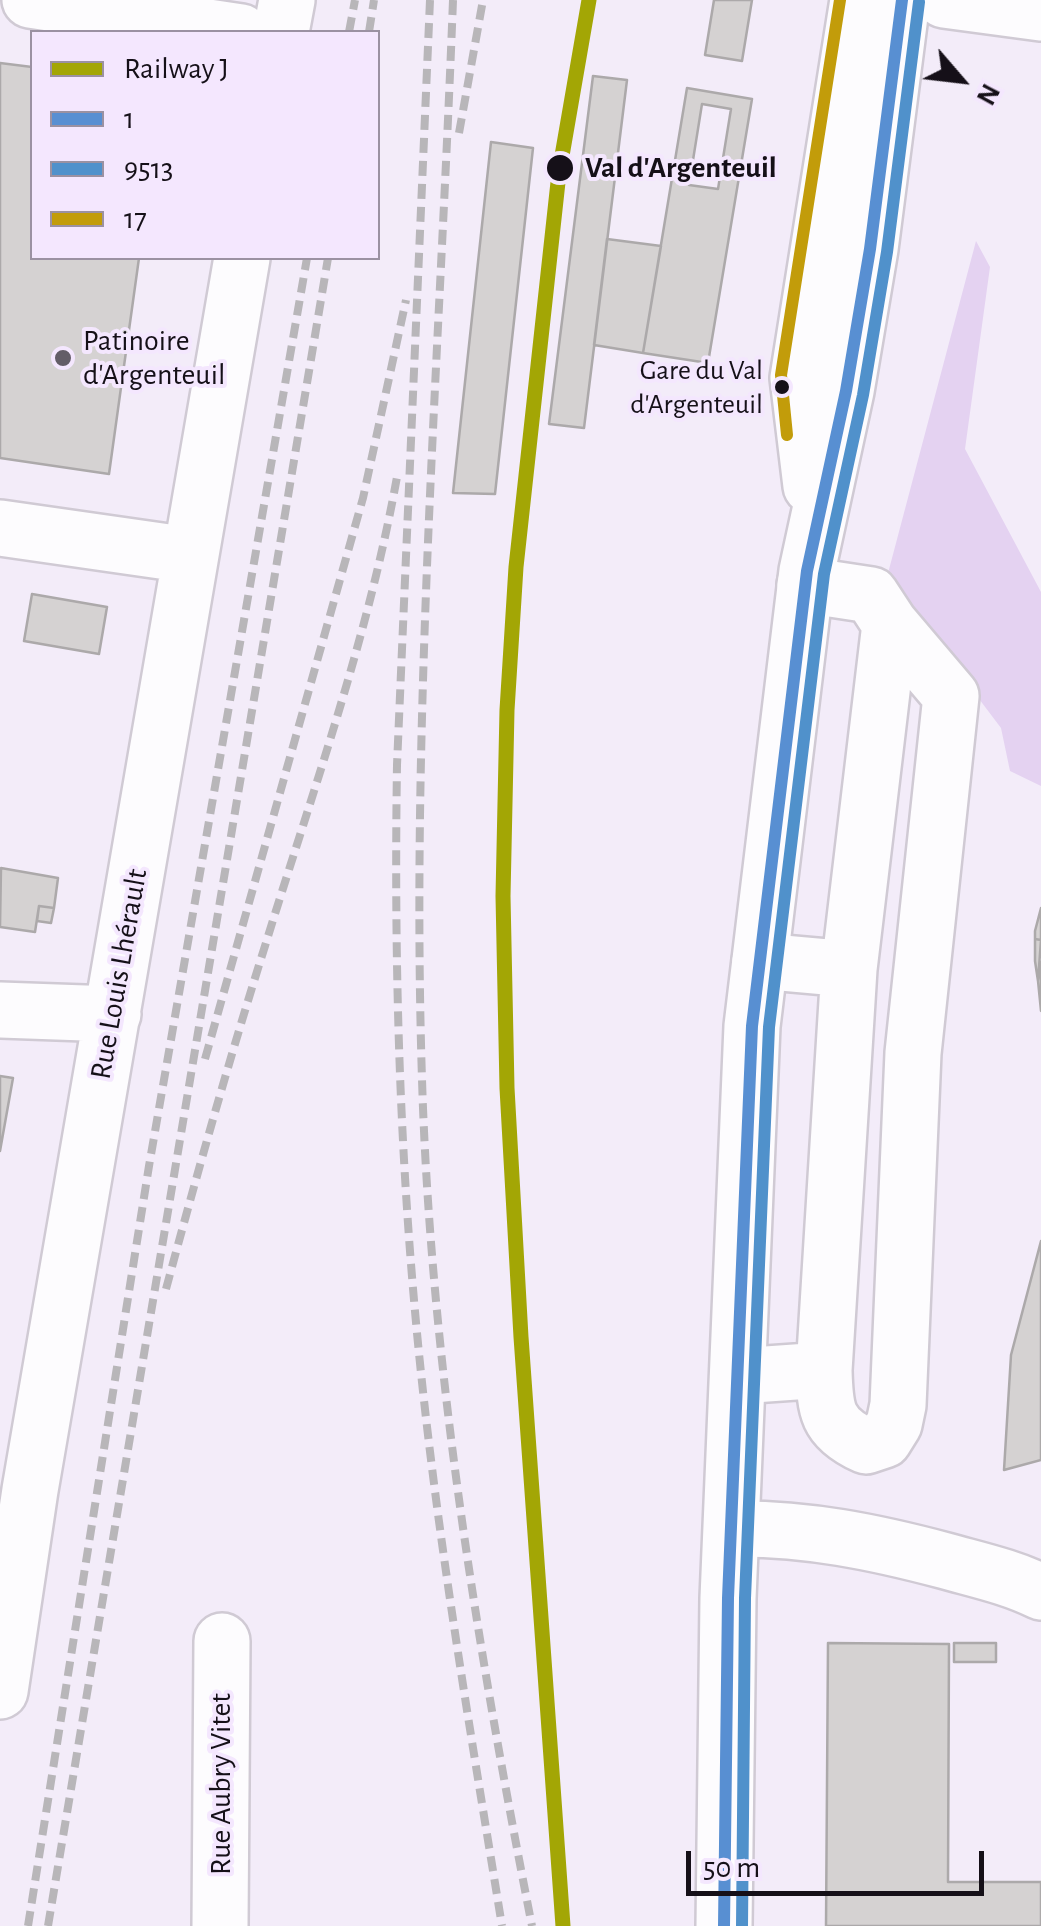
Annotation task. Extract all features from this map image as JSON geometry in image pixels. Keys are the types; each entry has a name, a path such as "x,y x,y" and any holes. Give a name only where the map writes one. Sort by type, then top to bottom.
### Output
{"main road":[{"path":"30,0 228,30"},
{"path":"281,30 287,0"},
{"path":"816,523 798,378 858,0"},
{"path":"724,1926 728,1598 752,1026 805,585 846,391 870,248 902,0"},
{"path":"944,0 1041,13"},
{"name":"Rue Louis Lhérault","path":"0,1691 15,1490 113,1014 242,260"},
{"path":"0,528 190,555"},
{"path":"805,585 872,594 890,624 951,696 912,1053 898,1405 894,1424 884,1440 866,1446 847,1437 832,1423 825,1404 824,1370 849,969 890,624"},
{"path":"760,961 849,969"},
{"path":"0,1010 113,1014"},
{"path":"738,1376 824,1370"},
{"path":"733,1529 784,1529 878,1543 989,1573 1041,1592"},
{"name":"Rue Aubry Vitet","path":"220,1926 222,1642"}],"shaded area":[{"path":"976,241 990,267 965,449 1041,592 1041,786 1010,771 1001,728 887,577"}],"building":[{"path":"714,0 752,0 742,61 705,55"},
{"name":"Patinoire d'Argenteuil","path":"0,63 30,67 30,260 139,260 109,474 0,458"},
{"path":"593,76 627,80 584,428 549,424"},
{"path":"687,88 752,99 708,363 643,353"},
{"path":"702,104 731,109 718,189 689,185"},
{"path":"491,142 533,148 495,494 453,493"},
{"path":"607,239 661,246 643,353 594,345"},
{"path":"32,594 107,607 99,654 24,641"},
{"path":"1,868 58,878 54,908 39,906 35,932 0,927"},
{"path":"39,906 54,908 51,923 37,921"},
{"path":"1041,908 1041,940 1035,939 1035,931"},
{"path":"1035,939 1041,940 1038,981 1035,961"},
{"path":"1041,962 1041,1011 1038,981"},
{"path":"0,1076 13,1078 0,1151"},
{"path":"1041,1241 1041,1460 1004,1470 1011,1355"},
{"path":"828,1643 949,1644 948,1882 1041,1882 1041,1926 826,1926"},
{"path":"954,1643 996,1643 996,1662 954,1662"}],"railway":[{"path":"349,30 355,0"},
{"path":"369,30 374,0"},
{"path":"430,0 397,765 399,1049 411,1262 425,1408 502,1926"},
{"path":"453,0 423,693 423,1108 448,1416 477,1621 532,1926"},
{"path":"459,133 483,0"},
{"path":"28,1926 149,1166 307,260"},
{"path":"48,1926 328,260"},
{"path":"205,1059 363,498 406,300"},
{"path":"166,1289 239,1032 355,655 397,477"}],"rail line":[{"name":"J","path":"563,1926 521,1337 507,1088 503,896 507,710 516,567 559,173 589,0"}],"transit line":[{"name":"17","path":"787,435 781,375 840,0"},
{"name":"1","path":"724,1926 728,1598 752,1026 807,571 846,391 870,249 902,0"},
{"name":"9513","path":"742,1926 745,1598 769,1027 824,574 863,395 887,252 919,2"}],"place":[{"name":"Val d'Argenteuil","path":"560,168"},
{"name":"Patinoire d'Argenteuil","path":"63,358"},
{"name":"Gare du Val d'Argenteuil","path":"782,387"}]}
